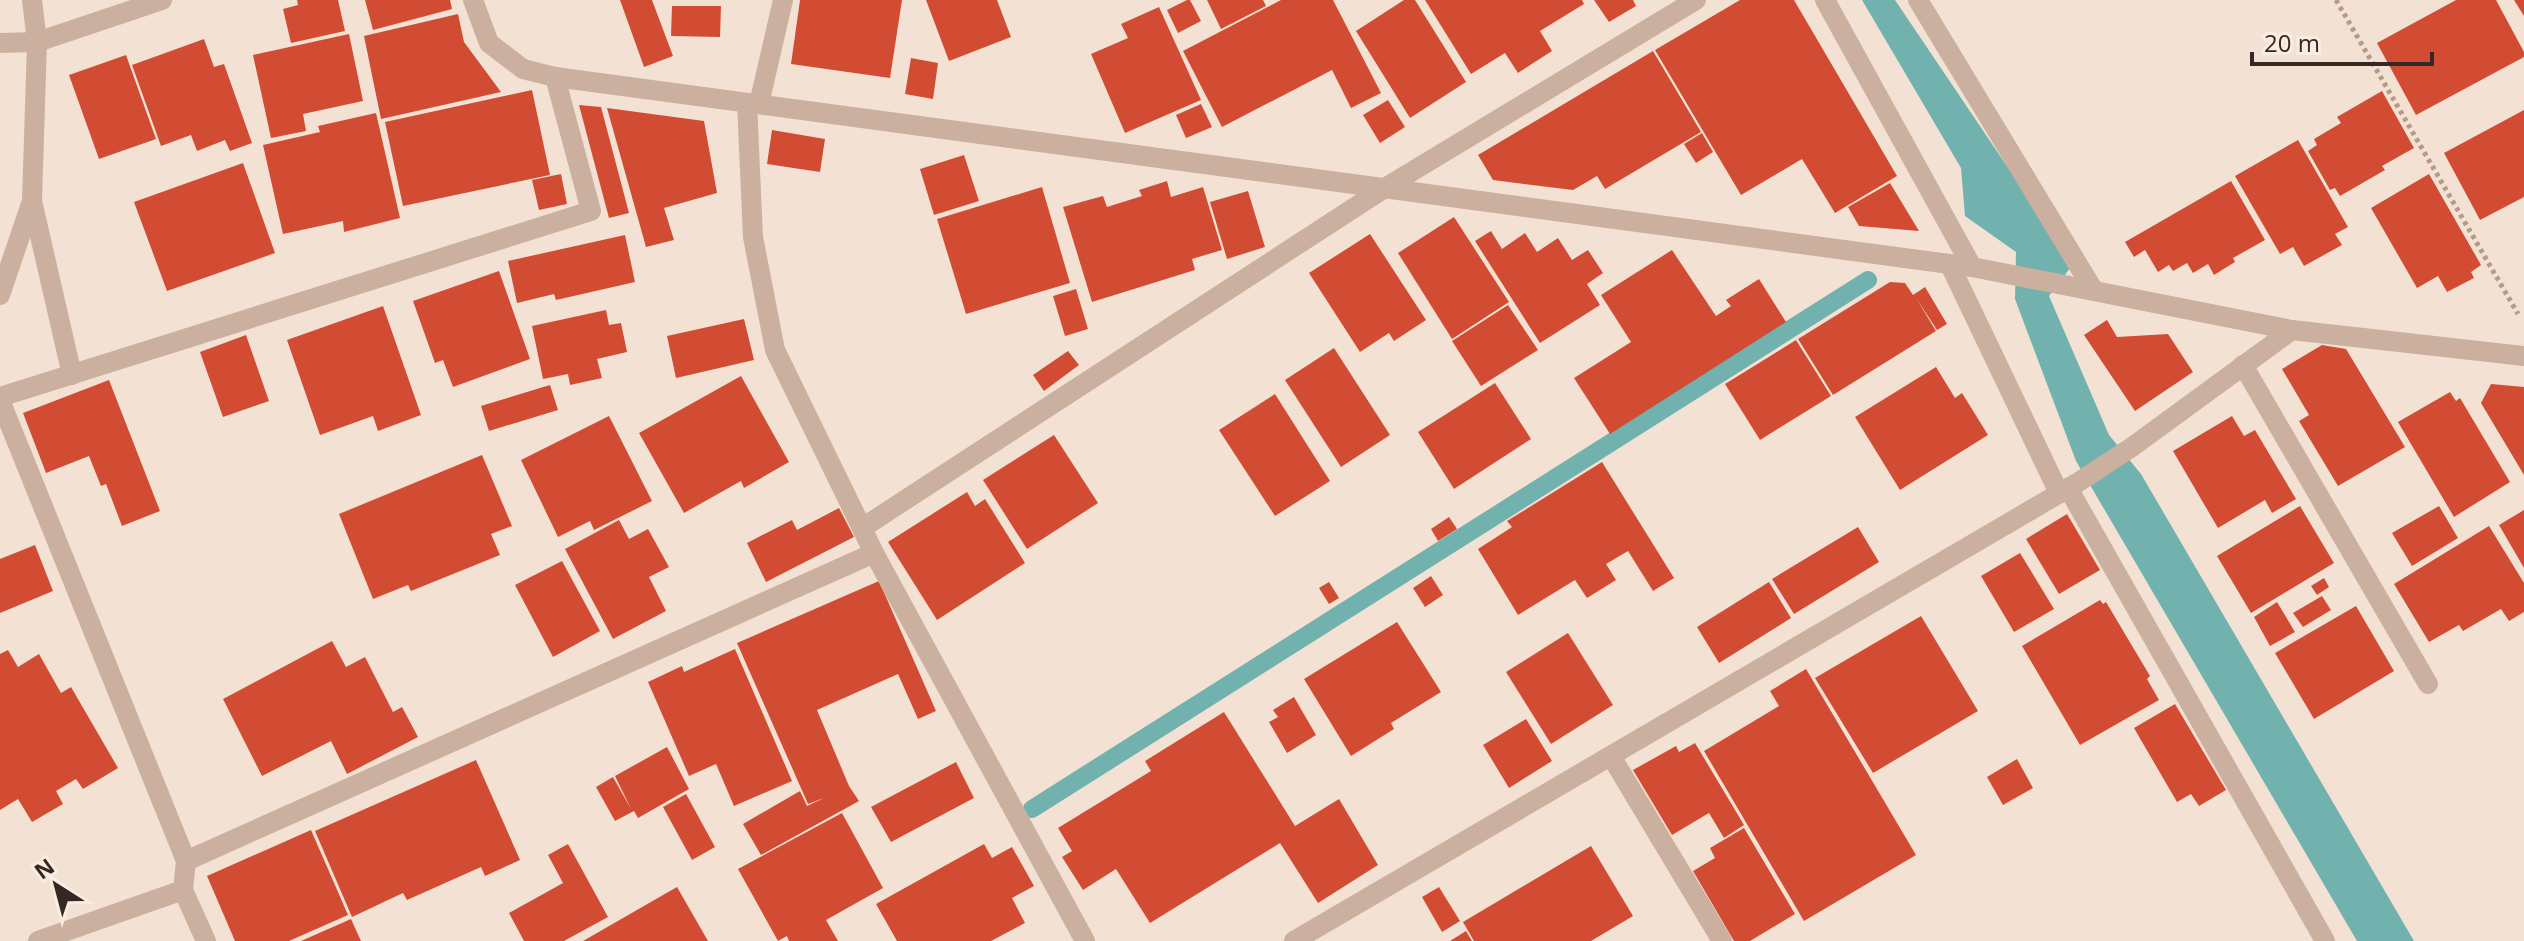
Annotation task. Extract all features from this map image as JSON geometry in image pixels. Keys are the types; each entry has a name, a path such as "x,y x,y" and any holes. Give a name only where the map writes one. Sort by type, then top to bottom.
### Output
{"street":[{"path":"32,0 37,42 32,201 72,375"},
{"path":"8,43 37,42 162,0"},
{"path":"473,0 489,43 523,69 555,77 1972,267 2292,330 2524,356"},
{"path":"783,0 753,104 753,237 775,350 874,553 1085,941"},
{"path":"862,528 1383,189 1696,0"},
{"path":"1825,0 1972,267"},
{"path":"1918,0 2094,291"},
{"path":"206,941 183,890 186,861 0,399 591,211 555,77"},
{"path":"0,295 32,201"},
{"path":"1950,265 2068,488 2325,941"},
{"path":"1294,941 2068,488 2132,447 2292,330"},
{"path":"2243,365 2428,684"},
{"path":"186,861 874,553"},
{"path":"1611,756 1722,941"},
{"path":"38,941 183,890"}],"path":[{"path":"2336,0 2524,324"}],"water":[{"path":"1862,0 1895,0 2073,264 2049,296 2109,435 2141,474 2414,941 2357,941 2076,461 2015,299 2016,252 1965,216 1961,168"}],"building":[{"path":"297,0 338,0 345,31 291,43 283,9 298,5"},
{"path":"365,0 450,0 452,9 373,30"},
{"path":"620,0 652,0 673,56 644,67"},
{"path":"800,0 902,0 890,78 791,64"},
{"path":"926,0 997,0 1011,37 949,61"},
{"path":"1190,0 1201,21 1178,33 1167,10"},
{"path":"1207,0 1263,0 1266,6 1221,29"},
{"path":"1281,0 1333,0 1381,93 1351,108 1332,70 1222,127 1183,51"},
{"path":"1404,0 1415,0 1466,82 1410,118 1356,31"},
{"path":"1425,0 1582,0 1584,4 1540,31 1552,51 1518,73 1505,53 1471,74"},
{"path":"1594,0 1633,0 1636,6 1609,22"},
{"path":"1740,0 1794,0 1897,176 1835,213 1802,159 1741,195 1655,50"},
{"path":"2456,0 2496,0 2524,57 2416,115 2377,43"},
{"path":"2514,0 2524,0 2524,16"},
{"path":"672,6 721,6 720,37 671,36"},
{"path":"1159,7 1201,100 1125,133 1091,54 1128,38 1121,24"},
{"path":"458,14 464,42 501,92 381,119 364,36"},
{"path":"349,34 363,101 303,114 306,131 271,138 253,55"},
{"path":"204,39 214,67 224,64 252,143 230,151 225,140 197,151 191,135 161,146 132,65"},
{"path":"1653,51 1701,132 1605,189 1597,176 1573,190 1493,180 1478,155"},
{"path":"126,55 156,139 99,159 69,75"},
{"path":"911,58 938,63 933,99 905,94"},
{"path":"532,90 550,175 403,206 385,122"},
{"path":"2382,91 2414,148 2382,166 2385,170 2340,196 2335,188 2330,190 2308,151 2317,145 2314,139 2341,123 2337,117"},
{"path":"1388,100 1405,127 1380,143 1363,115"},
{"path":"1201,104 1212,127 1186,138 1176,115"},
{"path":"579,105 601,107 629,213 609,218"},
{"path":"607,108 704,121 717,193 664,208 674,240 646,247"},
{"path":"2524,110 2524,197 2480,220 2444,153"},
{"path":"376,113 400,218 344,232 343,221 283,234 263,145 320,132 318,126"},
{"path":"772,130 825,139 820,172 767,164"},
{"path":"1702,133 1713,152 1696,163 1684,144"},
{"path":"2298,140 2348,227 2335,234 2342,245 2304,266 2293,247 2280,254 2235,176"},
{"path":"964,155 979,201 934,215 920,169"},
{"path":"243,163 275,253 167,291 134,202"},
{"path":"561,174 567,204 539,210 532,180"},
{"path":"2429,174 2481,265 2471,272 2474,278 2447,292 2438,276 2417,288 2371,208"},
{"path":"1167,181 1171,197 1203,187 1222,250 1192,259 1195,270 1092,302 1063,207 1103,196 1107,207 1142,196 1139,190"},
{"path":"2231,181 2265,240 2233,258 2235,262 2214,275 2208,264 2193,273 2187,263 2173,271 2169,265 2158,272 2145,250 2134,257 2125,242"},
{"path":"1890,183 1919,231 1859,226 1848,207"},
{"path":"1042,187 1070,283 966,314 937,219"},
{"path":"1248,191 1265,247 1227,259 1210,202"},
{"path":"1454,217 1509,302 1452,339 1398,253"},
{"path":"1491,231 1502,249 1525,233 1537,252 1558,238 1572,260 1588,250 1603,273 1587,284 1600,305 1540,343 1475,241"},
{"path":"1370,234 1426,320 1394,341 1389,333 1360,352 1309,273"},
{"path":"625,235 635,282 556,300 554,294 517,303 508,261"},
{"path":"1672,250 1716,316 1731,306 1726,300 1759,279 1786,322 1610,434 1574,378 1631,342 1601,295"},
{"path":"499,271 530,359 453,387 443,360 435,363 413,301"},
{"path":"1890,282 1905,283 1913,295 1925,287 1947,324 1937,330 1916,298 1936,331 1833,395 1798,339"},
{"path":"1076,289 1088,329 1065,336 1053,296"},
{"path":"1508,305 1538,350 1481,386 1452,341"},
{"path":"383,306 421,415 378,431 373,416 320,435 287,340"},
{"path":"606,310 609,325 621,323 627,352 597,359 602,378 570,385 568,374 543,379 532,326"},
{"path":"744,319 754,360 676,378 667,336"},
{"path":"2107,320 2117,337 2168,334 2193,372 2135,411 2084,335"},
{"path":"246,335 269,401 223,417 200,352"},
{"path":"1796,340 1831,396 1760,440 1725,384"},
{"path":"2322,345 2346,349 2405,447 2338,486 2299,421 2309,415 2282,369"},
{"path":"1334,348 1390,435 1341,467 1285,380"},
{"path":"1068,351 1079,365 1044,391 1033,375"},
{"path":"1936,367 1955,398 1962,393 1988,435 1900,490 1855,417"},
{"path":"741,376 789,462 744,488 741,481 684,513 639,433"},
{"path":"109,380 160,511 122,526 106,484 101,486 89,456 46,473 23,413"},
{"path":"1495,383 1531,439 1454,489 1418,432"},
{"path":"2491,384 2524,387 2524,475 2481,403"},
{"path":"550,385 558,410 489,431 481,406"},
{"path":"2450,392 2456,401 2460,398 2510,482 2454,517 2398,422"},
{"path":"1275,394 1330,481 1275,516 1219,430"},
{"path":"609,416 652,501 594,530 590,521 558,537 521,460"},
{"path":"2232,416 2244,436 2255,430 2296,499 2272,513 2265,500 2218,528 2173,451"},
{"path":"1054,435 1098,503 1027,549 983,480"},
{"path":"482,455 512,526 491,534 500,555 411,591 408,585 373,599 339,514"},
{"path":"1602,462 1674,578 1653,591 1628,551 1606,564 1616,580 1587,598 1575,580 1518,615 1478,549 1512,527 1507,521"},
{"path":"967,492 975,506 985,499 1025,563 937,620 888,542"},
{"path":"2300,506 2334,563 2251,613 2217,556"},
{"path":"2439,506 2458,538 2412,566 2392,533"},
{"path":"839,508 854,537 766,582 747,543 792,520 797,530"},
{"path":"2524,510 2524,568 2499,525"},
{"path":"2067,514 2100,570 2059,594 2026,539"},
{"path":"1449,517 1457,529 1438,541 1431,529"},
{"path":"619,520 629,539 648,529 669,567 649,577 666,611 613,639 565,549"},
{"path":"2489,526 2524,583 2524,612 2509,621 2501,609 2463,631 2459,625 2429,642 2394,584"},
{"path":"1858,527 1879,562 1794,614 1772,579"},
{"path":"35,545 53,591 0,613 0,559"},
{"path":"2020,553 2054,609 2014,632 1981,576"},
{"path":"562,561 600,631 553,657 515,585"},
{"path":"1431,576 1443,595 1425,607 1413,588"},
{"path":"2324,578 2329,587 2317,595 2311,586"},
{"path":"879,581 936,711 918,719 898,674 817,710 849,786 859,801 761,855 743,824 800,791 807,806 824,798 808,804 737,643"},
{"path":"1329,582 1339,598 1329,604 1319,588"},
{"path":"1769,582 1791,618 1719,663 1697,627"},
{"path":"2322,596 2331,610 2303,627 2293,613"},
{"path":"2100,600 2103,604 2106,602 2150,676 2147,679 2159,700 2080,745 2022,646"},
{"path":"2277,602 2295,632 2270,646 2254,617"},
{"path":"2356,606 2394,671 2314,719 2275,653"},
{"path":"1921,616 1978,711 1873,773 1815,678"},
{"path":"1397,622 1441,692 1391,723 1394,729 1351,756 1304,679"},
{"path":"1568,633 1613,705 1551,744 1506,672"},
{"path":"332,641 346,667 365,657 393,712 402,707 418,737 347,774 331,741 262,776 223,699"},
{"path":"735,649 792,781 734,806 716,764 689,776 648,682 682,666 684,672"},
{"path":"8,650 18,667 39,654 61,693 71,687 118,768 83,789 76,779 56,791 63,804 32,822 18,799 0,810 0,654"},
{"path":"1806,669 1916,855 1804,921 1704,751 1779,706 1770,691"},
{"path":"1294,697 1316,735 1287,753 1269,722 1278,717 1273,710"},
{"path":"2175,704 2226,790 2199,806 2191,794 2177,802 2134,728"},
{"path":"1224,712 1295,826 1339,799 1378,865 1318,903 1280,843 1150,923 1116,869 1083,890 1062,857 1072,851 1058,828 1151,771 1145,761"},
{"path":"1526,719 1552,761 1509,788 1483,745"},
{"path":"1695,743 1744,825 1724,838 1709,813 1672,835 1633,770 1676,746 1679,752"},
{"path":"667,747 689,789 638,818 634,811 615,821 596,787 613,777 631,809 615,776"},
{"path":"2017,759 2033,788 2003,805 1987,777"},
{"path":"476,760 520,860 485,876 481,867 407,900 403,893 352,917 315,831"},
{"path":"956,762 974,798 891,842 871,807"},
{"path":"686,794 715,847 692,860 663,807"},
{"path":"842,813 883,888 826,920 838,941 789,941 787,936 778,941 738,869"},
{"path":"1744,828 1795,914 1750,941 1734,941 1693,871 1715,858 1710,848"},
{"path":"311,830 348,915 289,941 235,941 207,876"},
{"path":"568,844 608,917 564,941 524,941 509,913 563,883 548,855"},
{"path":"984,844 992,858 1012,847 1034,886 1012,898 1025,923 991,941 897,941 876,904"},
{"path":"1591,846 1633,916 1591,941 1474,941 1463,922"},
{"path":"677,887 708,941 583,941"},
{"path":"1439,887 1460,921 1442,932 1422,897"},
{"path":"351,919 361,941 301,941"},
{"path":"1466,931 1472,941 1450,941"}],"waterway":[{"path":"1032,809 1868,280"}]}
